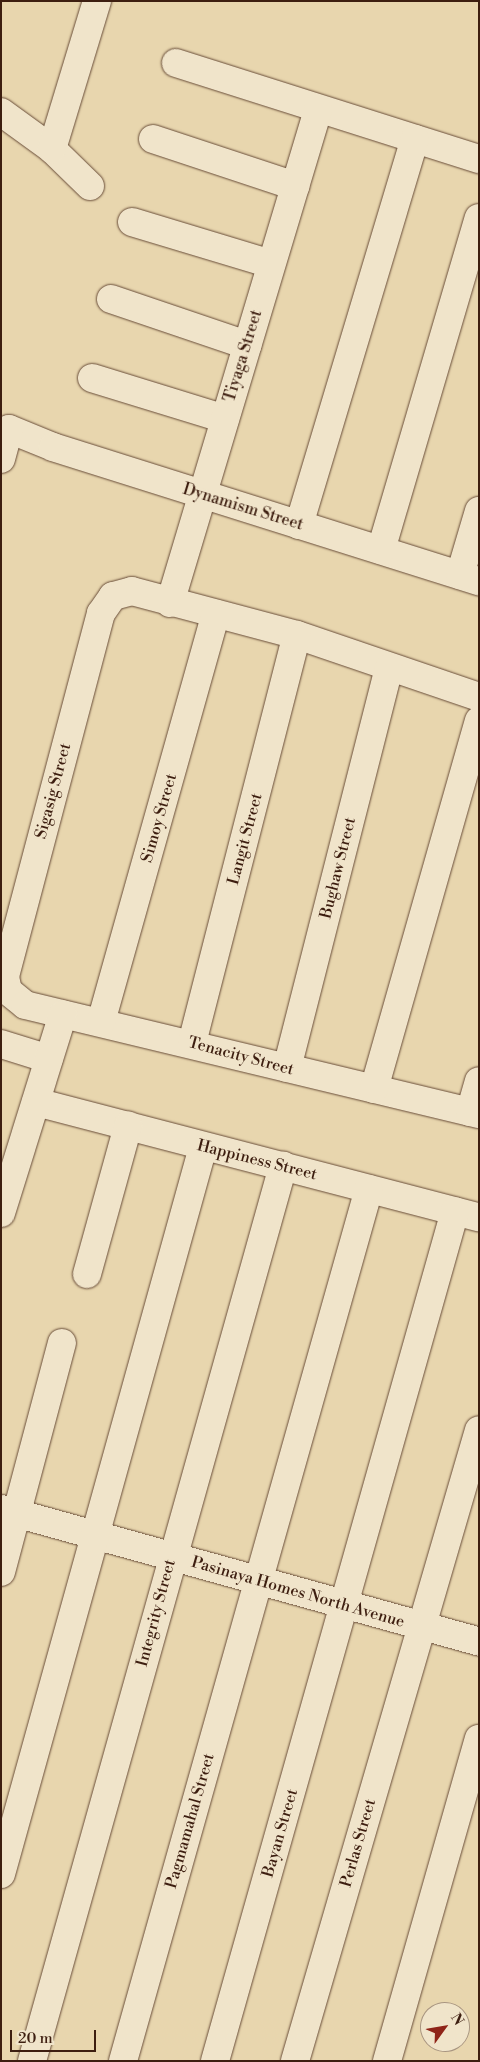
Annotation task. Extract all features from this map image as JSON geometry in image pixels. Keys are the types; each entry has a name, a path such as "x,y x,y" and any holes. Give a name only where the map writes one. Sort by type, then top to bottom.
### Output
{"street":[{"path":"52,150 97,1"},
{"path":"176,63 318,110 479,159"},
{"name":"Tiyaga Street","path":"170,602 318,110"},
{"path":"1,112 52,150 90,186"},
{"path":"153,139 294,186"},
{"path":"299,525 415,139"},
{"path":"381,550 479,218"},
{"path":"132,222 271,264"},
{"path":"111,299 247,345"},
{"path":"92,378 225,419"},
{"name":"Dynamism Street","path":"1,459 9,429 202,494 470,578"},
{"path":"470,578 479,511"},
{"name":"Sigasig Street","path":"8,991 4,977 101,613 113,596 132,591 170,602"},
{"path":"170,602 297,635 389,668 479,697"},
{"name":"Simoy Street","path":"101,1022 216,614"},
{"name":"Langit Street","path":"192,1043 297,635"},
{"name":"Bughaw Street","path":"286,1068 389,668"},
{"path":"374,1089 479,721"},
{"name":"Tenacity Street","path":"8,991 25,1005 192,1043 286,1068 474,1113"},
{"path":"1,1214 11,1146 36,1102 63,1014"},
{"path":"1,1044 49,1059"},
{"path":"474,1113 479,1081"},
{"name":"Happiness Street","path":"36,1102 467,1214"},
{"path":"87,1274 128,1126"},
{"path":"1,1874 97,1536 203,1146"},
{"name":"Integrity Street","path":"32,2061 171,1556 283,1166"},
{"name":"Pagmamahal Street","path":"123,2061 369,1189"},
{"name":"Bayan Street","path":"215,2061 344,1605 467,1214"},
{"path":"1,1572 10,1512 62,1343"},
{"name":"Perlas Street","path":"295,2061 479,1430"},
{"name":"Pasinaya Homes North Avenue","path":"10,1512 479,1642"},
{"path":"388,2061 479,1739"}]}
